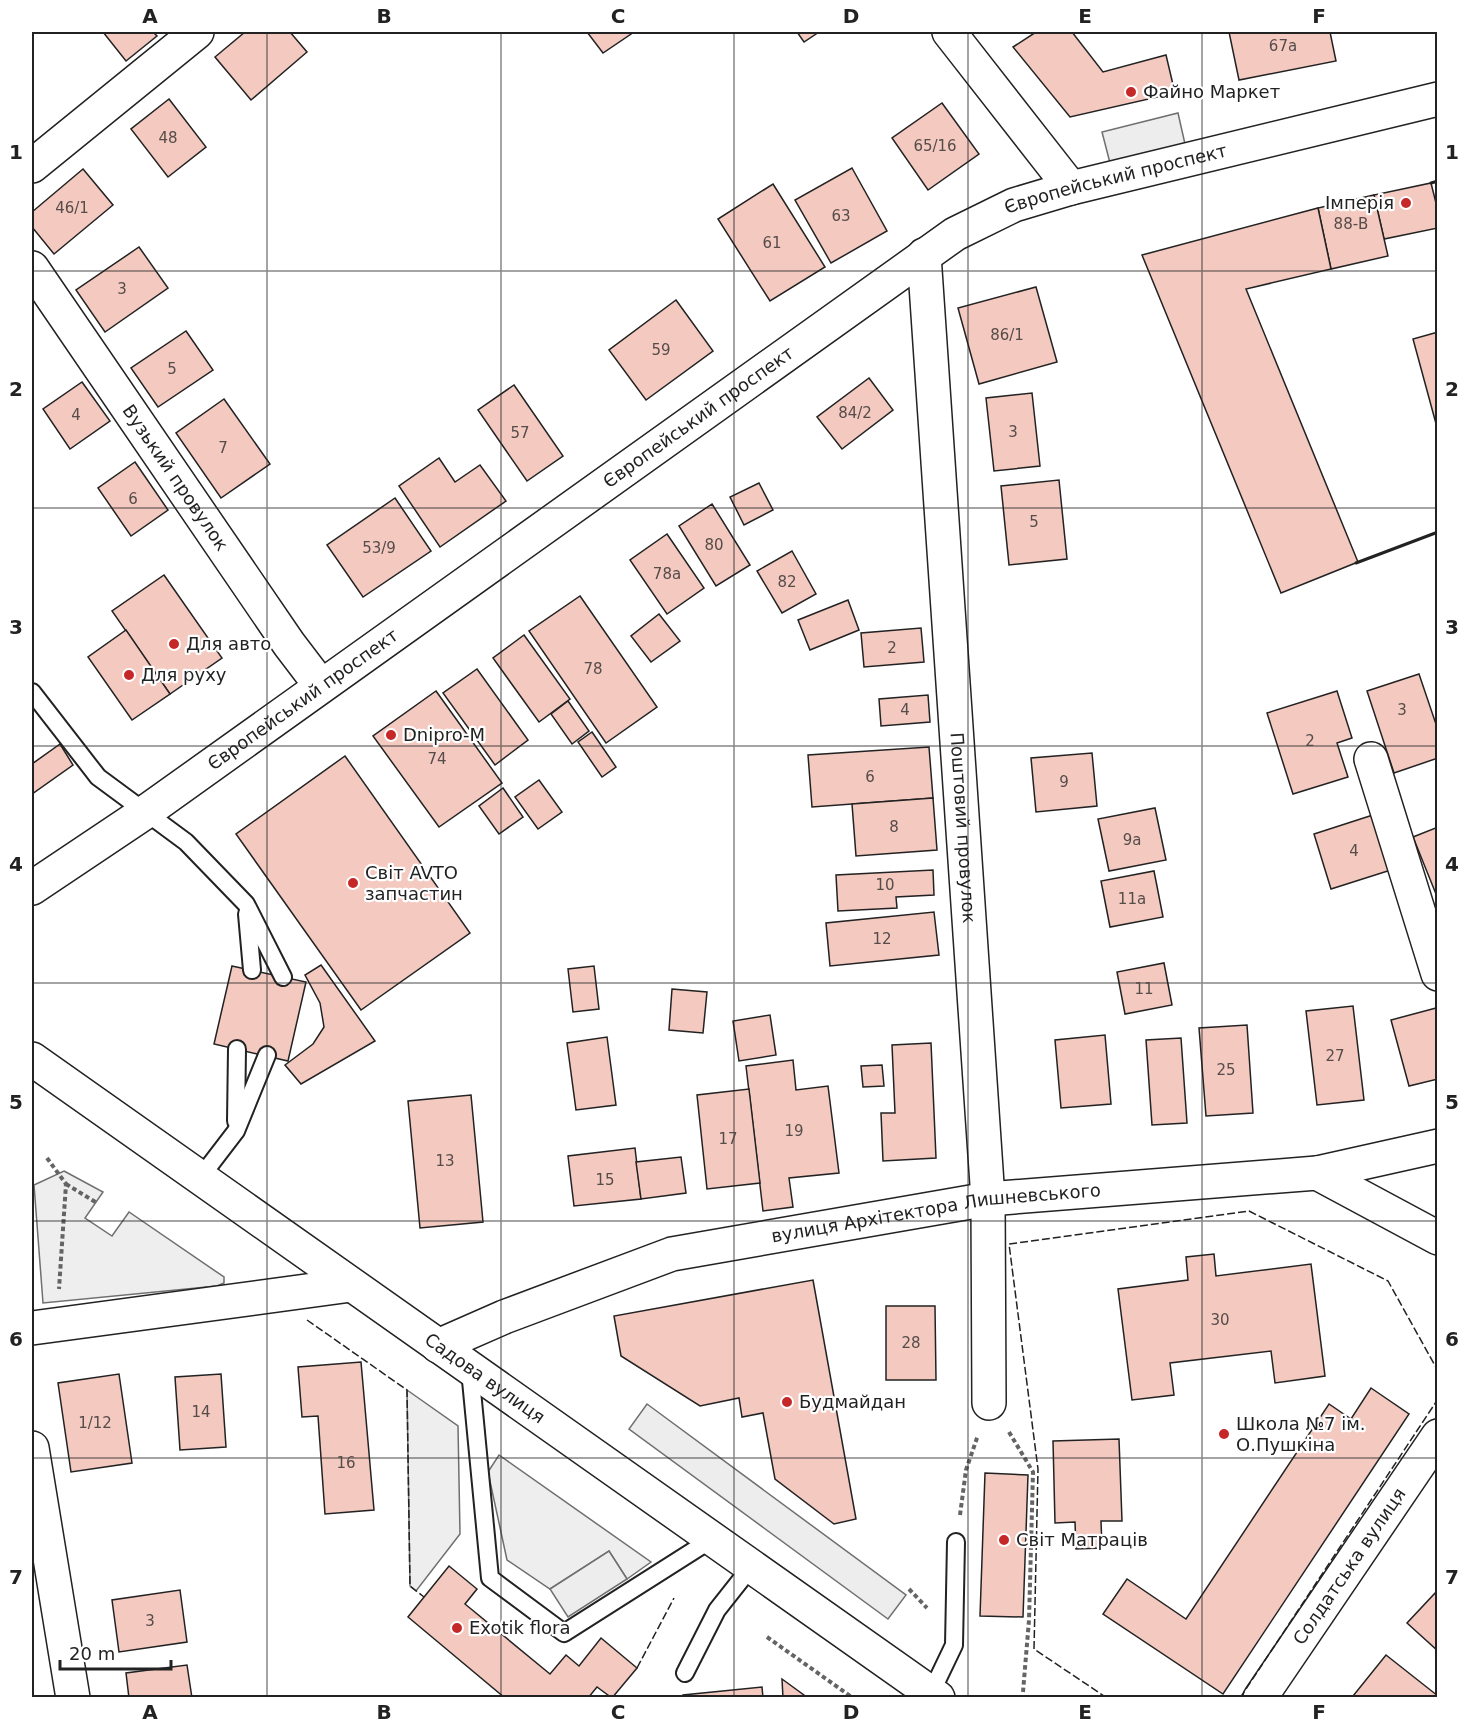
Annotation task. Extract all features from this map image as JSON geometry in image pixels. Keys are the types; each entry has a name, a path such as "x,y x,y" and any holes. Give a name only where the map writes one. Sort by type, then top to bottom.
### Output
{"street":[{"path":"32,166 197,32"},
{"path":"949,32 1071,188"},
{"name":"Європейський проспект","path":"32,888 147,811 955,234 1014,205 1071,188 1437,99"},
{"name":"Поштовий провулок","path":"924,255 988,1199 989,1403"},
{"name":"Вузький провулок","path":"32,268 289,644 321,686"},
{"path":"1371,759 1437,974"},
{"name":"Садова вулиця","path":"32,1059 934,1695"},
{"name":"вулиця Архітектора Лишневського","path":"438,1346 504,1317 672,1254 988,1199 1317,1173 1437,1146"},
{"path":"1317,1173 1437,1238"},
{"path":"38,1327 351,1285"},
{"name":"Солдатська вулиця","path":"1260,1698 1437,1436"},
{"path":"32,1448 73,1698"}],"lane":[{"path":"32,692 98,777 186,842 246,904 283,977"},
{"path":"246,904 252,970"},
{"path":"236,1131 237,1048"},
{"path":"200,1178 236,1131 267,1055"},
{"path":"470,1370 490,1578 564,1633 712,1539"},
{"path":"934,1695 954,1645 956,1542"},
{"path":"685,1673 717,1610 751,1567"}],"path":[{"path":"47,1158 66,1184 97,1203"},
{"path":"38,1327 59,1288 66,1184"},
{"path":"956,1542 966,1470 989,1403"},
{"path":"989,1403 1033,1472 1029,1620 1023,1692"},
{"path":"767,1636 853,1698"}],"shaded area":[{"path":"1178,113 1185,144 1110,163 1102,132"},
{"path":"64,1171 103,1192 85,1218 112,1236 129,1212 224,1277 224,1283 217,1286 43,1303 34,1185"},
{"path":"407,1390 458,1426 460,1534 416,1591 410,1586"},
{"path":"647,1404 906,1595 888,1619 629,1429"},
{"path":"499,1455 651,1562 627,1579 609,1551 550,1589 507,1560 488,1472"},
{"path":"609,1551 627,1579 568,1617 550,1589"}],"building":[{"path":"103,32 153,32 157,36 126,61"},
{"path":"245,32 290,32 307,52 251,100 215,57"},
{"path":"587,32 634,32 603,53"},
{"path":"797,32 819,32 804,42"},
{"path":"1036,32 1072,32 1103,72 1166,55 1175,93 1070,117 1013,47"},
{"path":"1229,32 1330,32 1336,61 1239,80"},
{"path":"169,99 206,147 168,177 131,129"},
{"path":"942,103 979,154 928,190 892,138"},
{"path":"852,168 887,231 831,263 795,200"},
{"path":"83,169 113,205 54,254 32,227 32,212"},
{"name":"Імперія","path":"1431,183 1438,211 1438,228 1384,239 1374,195"},
{"path":"773,184 825,267 770,301 718,219"},
{"path":"1374,195 1388,256 1331,269 1318,208"},
{"path":"1318,208 1331,269 1246,289 1358,562 1281,593 1142,255"},
{"path":"139,247 168,288 105,332 76,290"},
{"path":"1036,287 1057,362 979,384 958,308"},
{"path":"676,300 713,351 646,400 609,350"},
{"path":"186,331 213,370 158,407 131,368"},
{"path":"1438,332 1438,431 1413,339"},
{"path":"869,378 893,410 842,449 817,417"},
{"path":"82,382 110,421 70,449 43,409"},
{"path":"514,385 563,456 527,481 478,410"},
{"path":"1032,393 1040,466 994,471 986,398"},
{"path":"224,399 270,464 221,498 176,433"},
{"path":"439,458 455,482 480,465 506,501 440,547 399,486"},
{"path":"135,462 168,510 131,536 98,488"},
{"path":"1059,480 1067,559 1009,565 1001,486"},
{"path":"759,483 773,510 744,525 730,497"},
{"path":"395,498 431,551 363,597 327,545"},
{"path":"712,504 750,565 716,586 679,526"},
{"path":"667,534 704,588 667,614 630,560"},
{"path":"792,551 816,594 782,613 757,571"},
{"name":"Для авто","path":"164,575 222,658 170,694 112,611"},
{"path":"580,596 657,707 606,743 529,631"},
{"path":"848,600 859,630 810,650 798,620"},
{"path":"659,614 680,641 651,662 631,636"},
{"path":"921,628 924,662 864,667 861,633"},
{"name":"Для руху","path":"126,630 170,694 132,720 88,657"},
{"path":"524,635 570,699 539,722 493,658"},
{"path":"477,669 528,740 495,765 443,693"},
{"path":"1419,674 1438,730 1438,758 1394,773 1367,691"},
{"path":"436,691 502,783 439,827 373,736"},
{"path":"1337,691 1352,738 1337,743 1348,777 1293,794 1267,713"},
{"path":"928,695 930,722 881,726 879,699"},
{"path":"568,701 589,731 572,744 551,714"},
{"path":"592,732 616,767 602,777 578,742"},
{"path":"60,744 73,765 32,794 32,764"},
{"path":"929,747 933,798 812,807 808,755"},
{"path":"1092,753 1097,806 1036,812 1031,758"},
{"name":"Світ AVTO запчастин","path":"345,756 470,933 361,1010 236,834"},
{"path":"539,780 562,812 538,829 515,797"},
{"path":"503,788 523,817 499,834 479,806"},
{"path":"933,798 937,850 856,856 852,804"},
{"path":"1155,808 1166,860 1109,871 1098,819"},
{"path":"1376,814 1394,869 1331,889 1314,834"},
{"path":"1438,827 1438,899 1413,837"},
{"path":"933,870 934,895 896,897 897,908 838,911 836,875"},
{"path":"1154,871 1163,917 1110,927 1101,881"},
{"path":"934,912 939,955 830,966 826,923"},
{"path":"1164,963 1172,1005 1125,1014 1117,972"},
{"path":"321,965 375,1041 301,1084 285,1065 313,1044 324,1027 320,1003 305,975"},
{"path":"232,966 306,982 288,1061 214,1044"},
{"path":"594,966 599,1009 573,1012 568,969"},
{"path":"672,989 707,992 703,1033 669,1030"},
{"path":"1353,1006 1364,1100 1317,1105 1306,1011"},
{"path":"1436,1008 1438,1079 1409,1086 1391,1020"},
{"path":"770,1015 776,1055 739,1061 733,1021"},
{"path":"1247,1025 1253,1113 1206,1116 1199,1028"},
{"path":"1105,1035 1111,1104 1061,1108 1055,1040"},
{"path":"607,1037 616,1105 576,1110 567,1043"},
{"path":"1181,1038 1187,1123 1152,1125 1146,1040"},
{"path":"931,1043 936,1158 883,1161 881,1113 895,1113 892,1045"},
{"path":"793,1060 796,1090 828,1086 839,1173 789,1178 793,1207 763,1211 746,1066"},
{"path":"882,1065 884,1086 863,1087 861,1066"},
{"path":"749,1089 760,1183 707,1189 697,1095"},
{"path":"471,1095 483,1222 420,1228 408,1101"},
{"path":"635,1148 641,1199 574,1206 568,1156"},
{"path":"681,1157 686,1193 641,1199 636,1162"},
{"path":"1214,1254 1216,1276 1311,1264 1325,1376 1275,1383 1271,1351 1170,1363 1174,1395 1132,1400 1118,1289 1188,1280 1186,1257"},
{"name":"Будмайдан","path":"813,1280 856,1519 834,1524 775,1479 763,1413 742,1417 739,1398 700,1406 621,1356 614,1316"},
{"path":"886,1306 935,1306 936,1380 886,1380"},
{"path":"361,1362 374,1510 325,1514 318,1416 302,1417 298,1367"},
{"path":"119,1374 132,1463 71,1472 58,1383"},
{"path":"221,1374 226,1447 180,1450 175,1377"},
{"path":"1371,1388 1409,1414 1223,1694 1103,1614 1127,1579 1186,1619 1329,1404 1351,1419"},
{"path":"1119,1439 1122,1521 1101,1521 1102,1548 1076,1549 1075,1522 1055,1523 1053,1441"},
{"name":"Світ Матраців","path":"985,1473 1028,1475 1023,1617 980,1616"},
{"name":"Exotik flora","path":"449,1566 477,1589 465,1604 550,1674 566,1655 579,1666 601,1638 637,1668 612,1698 597,1687 588,1698 505,1698 408,1617"},
{"path":"180,1590 187,1642 119,1652 112,1600"},
{"path":"1438,1590 1438,1651 1407,1623"},
{"path":"1386,1655 1438,1696 1438,1698 1353,1696"},
{"path":"187,1665 192,1698 129,1698 126,1673"},
{"path":"782,1679 808,1698 783,1698"},
{"path":"762,1687 763,1698 683,1698 683,1695"}],"fence":[{"path":"1107,1698 1034,1649 1038,1469 1009,1244 1249,1211 1388,1281 1438,1371"},
{"path":"307,1320 407,1390 410,1586 424,1597"},
{"path":"1240,1698 1438,1399"},
{"path":"637,1668 674,1598"}],"wall":[{"path":"1431,183 1438,181"},
{"path":"1356,563 1438,532"}],"place":[{"name":"Файно Маркет","path":"1131,92"},
{"name":"Імперія","path":"1406,203"},
{"name":"Для авто","path":"174,644"},
{"name":"Для руху","path":"129,675"},
{"name":"Dnipro-M","path":"391,735"},
{"name":"Світ AVTO запчастин","path":"353,883"},
{"name":"Будмайдан","path":"787,1402"},
{"name":"Школа №7 ім. О.Пушкіна","path":"1224,1434"},
{"name":"Світ Матраців","path":"1004,1540"},
{"name":"Exotik flora","path":"457,1628"}]}
